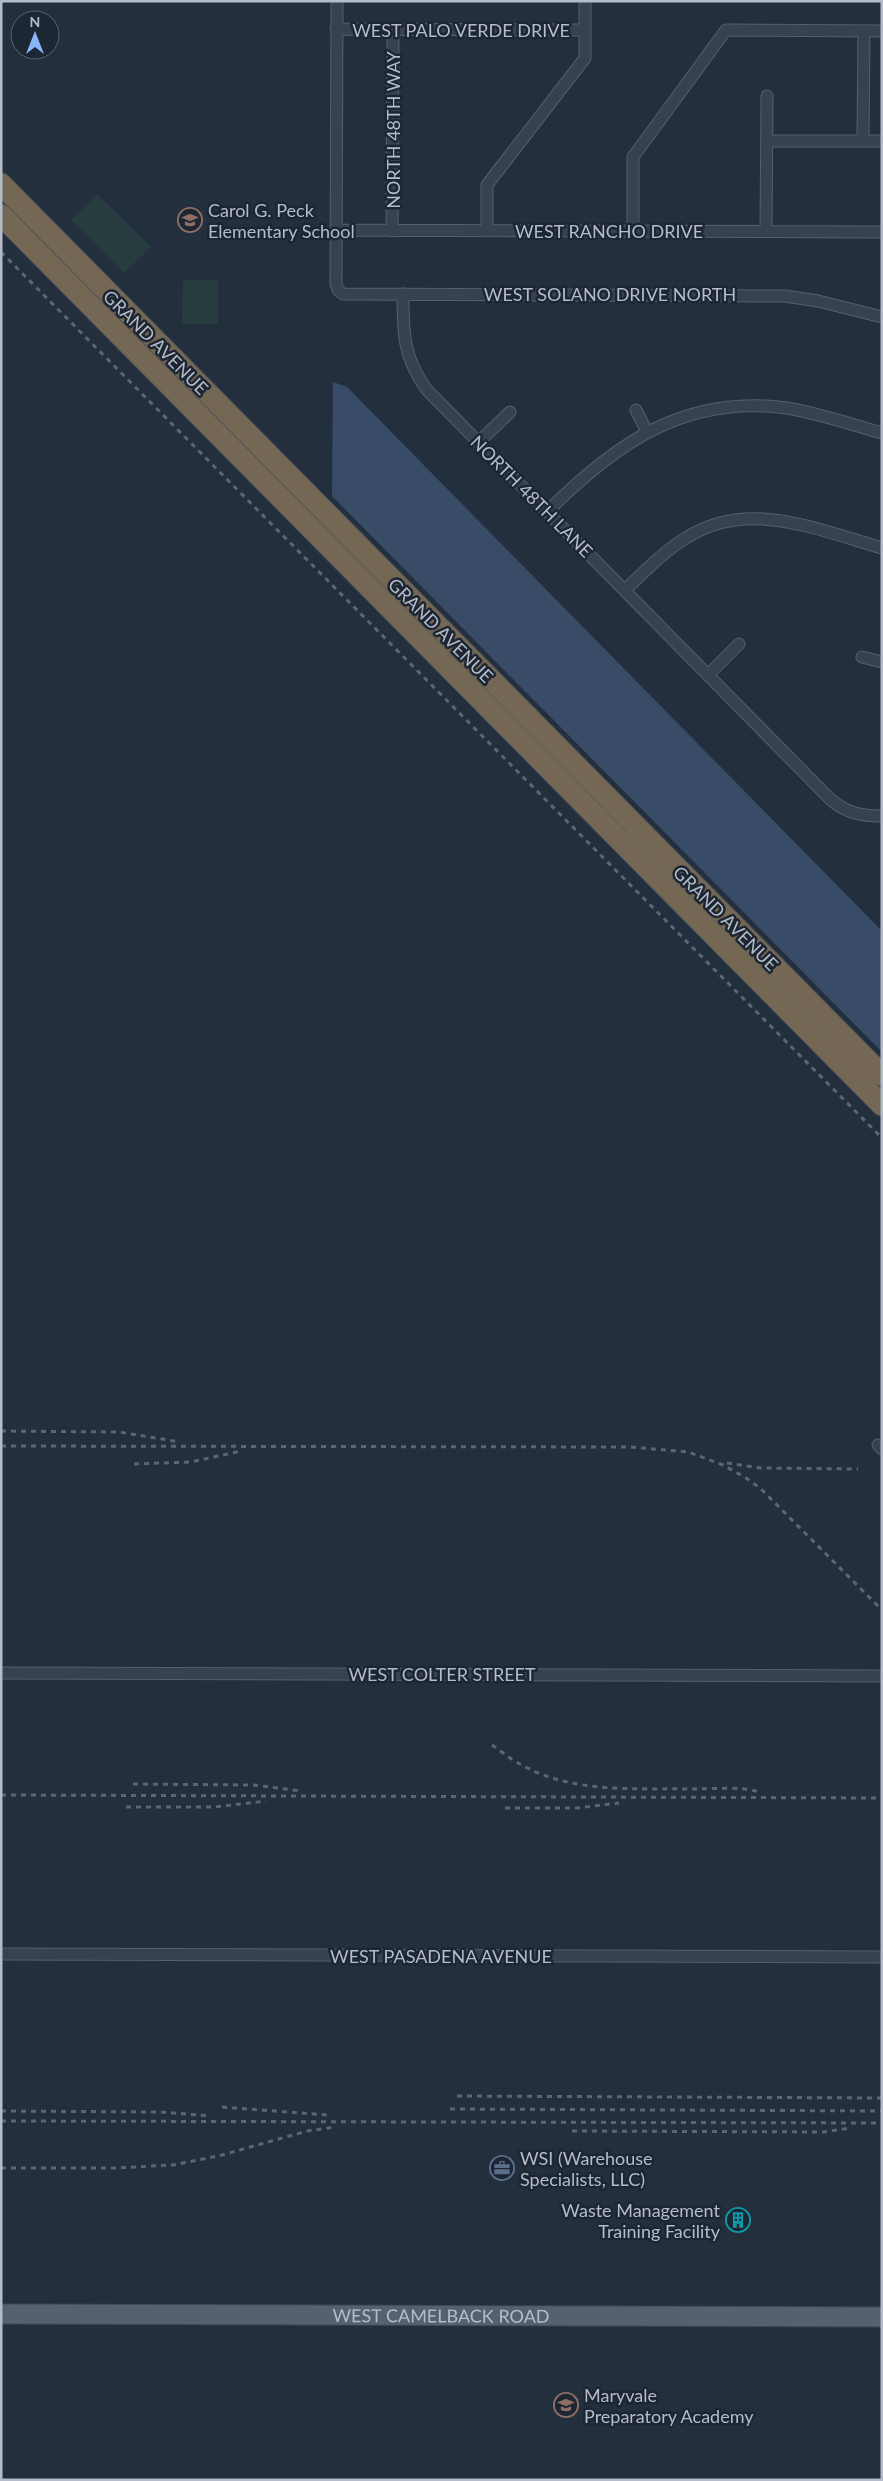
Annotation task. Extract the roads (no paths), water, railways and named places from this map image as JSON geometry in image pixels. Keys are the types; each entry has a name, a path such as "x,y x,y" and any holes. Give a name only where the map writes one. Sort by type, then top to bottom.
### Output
{"highway":[{"name":"GRAND AVENUE","path":"1,184 882,1075"},
{"name":"GRAND AVENUE","path":"1,214 882,1105"}],"main road":[{"name":"WEST CAMELBACK ROAD","path":"1,2314 882,2317"}],"street":[{"path":"336,1 336,230"},
{"path":"487,231 486,185 585,58 585,1"},
{"name":"WEST PALO VERDE DRIVE","path":"336,29 585,30"},
{"name":"NORTH 48TH WAY","path":"392,231 393,30"},
{"path":"633,231 633,157 726,30 882,31"},
{"path":"864,31 864,141"},
{"path":"766,232 767,96"},
{"path":"767,141 882,141"},
{"name":"WEST RANCHO DRIVE","path":"336,230 882,232"},
{"name":"WEST SOLANO DRIVE NORTH","path":"336,230 336,284 338,290 344,294 785,296 818,301 882,317"},
{"name":"NORTH 48TH LANE","path":"404,294 405,346 416,375 427,390 839,807 854,814 882,816"},
{"path":"548,512 594,467 647,432 715,409 751,406 803,411 882,433"},
{"path":"636,410 647,432"},
{"path":"479,442 510,412"},
{"path":"625,590 686,538 718,523 736,518 764,518 794,523 882,548"},
{"path":"708,675 739,644"},
{"path":"862,657 882,662"},
{"name":"WEST COLTER STREET","path":"1,1673 882,1676"},
{"name":"WEST PASADENA AVENUE","path":"1,1954 882,1957"}],"water":[{"path":"333,382 347,387 882,931 882,1052 332,496"}],"railway":[{"path":"1,252 882,1138"},
{"path":"1,1431 119,1432 180,1442"},
{"path":"1,1446 631,1447 688,1452 723,1465 760,1488 882,1610"},
{"path":"134,1464 191,1462 241,1451"},
{"path":"727,1463 760,1468 858,1469"},
{"path":"492,1745 516,1762 540,1774 582,1785 626,1789 735,1788 760,1792"},
{"path":"133,1784 253,1785 301,1791"},
{"path":"1,1795 882,1798"},
{"path":"126,1807 215,1807 266,1801"},
{"path":"505,1808 577,1808 619,1803"},
{"path":"457,2096 882,2098"},
{"path":"222,2107 327,2115"},
{"path":"450,2109 882,2111"},
{"path":"1,2111 161,2112 211,2116"},
{"path":"1,2121 882,2123"},
{"path":"1,2168 114,2168 173,2165 222,2155 307,2131 335,2127"},
{"path":"572,2131 824,2132 850,2128"}],"place":[{"name":"Carol G. Peck Elementary School","path":"190,220"},
{"name":"WSI (Warehouse Specialists, LLC)","path":"502,2168"},
{"name":"Waste Management Training Facility","path":"738,2220"},
{"name":"Maryvale Preparatory Academy","path":"566,2405"}]}
